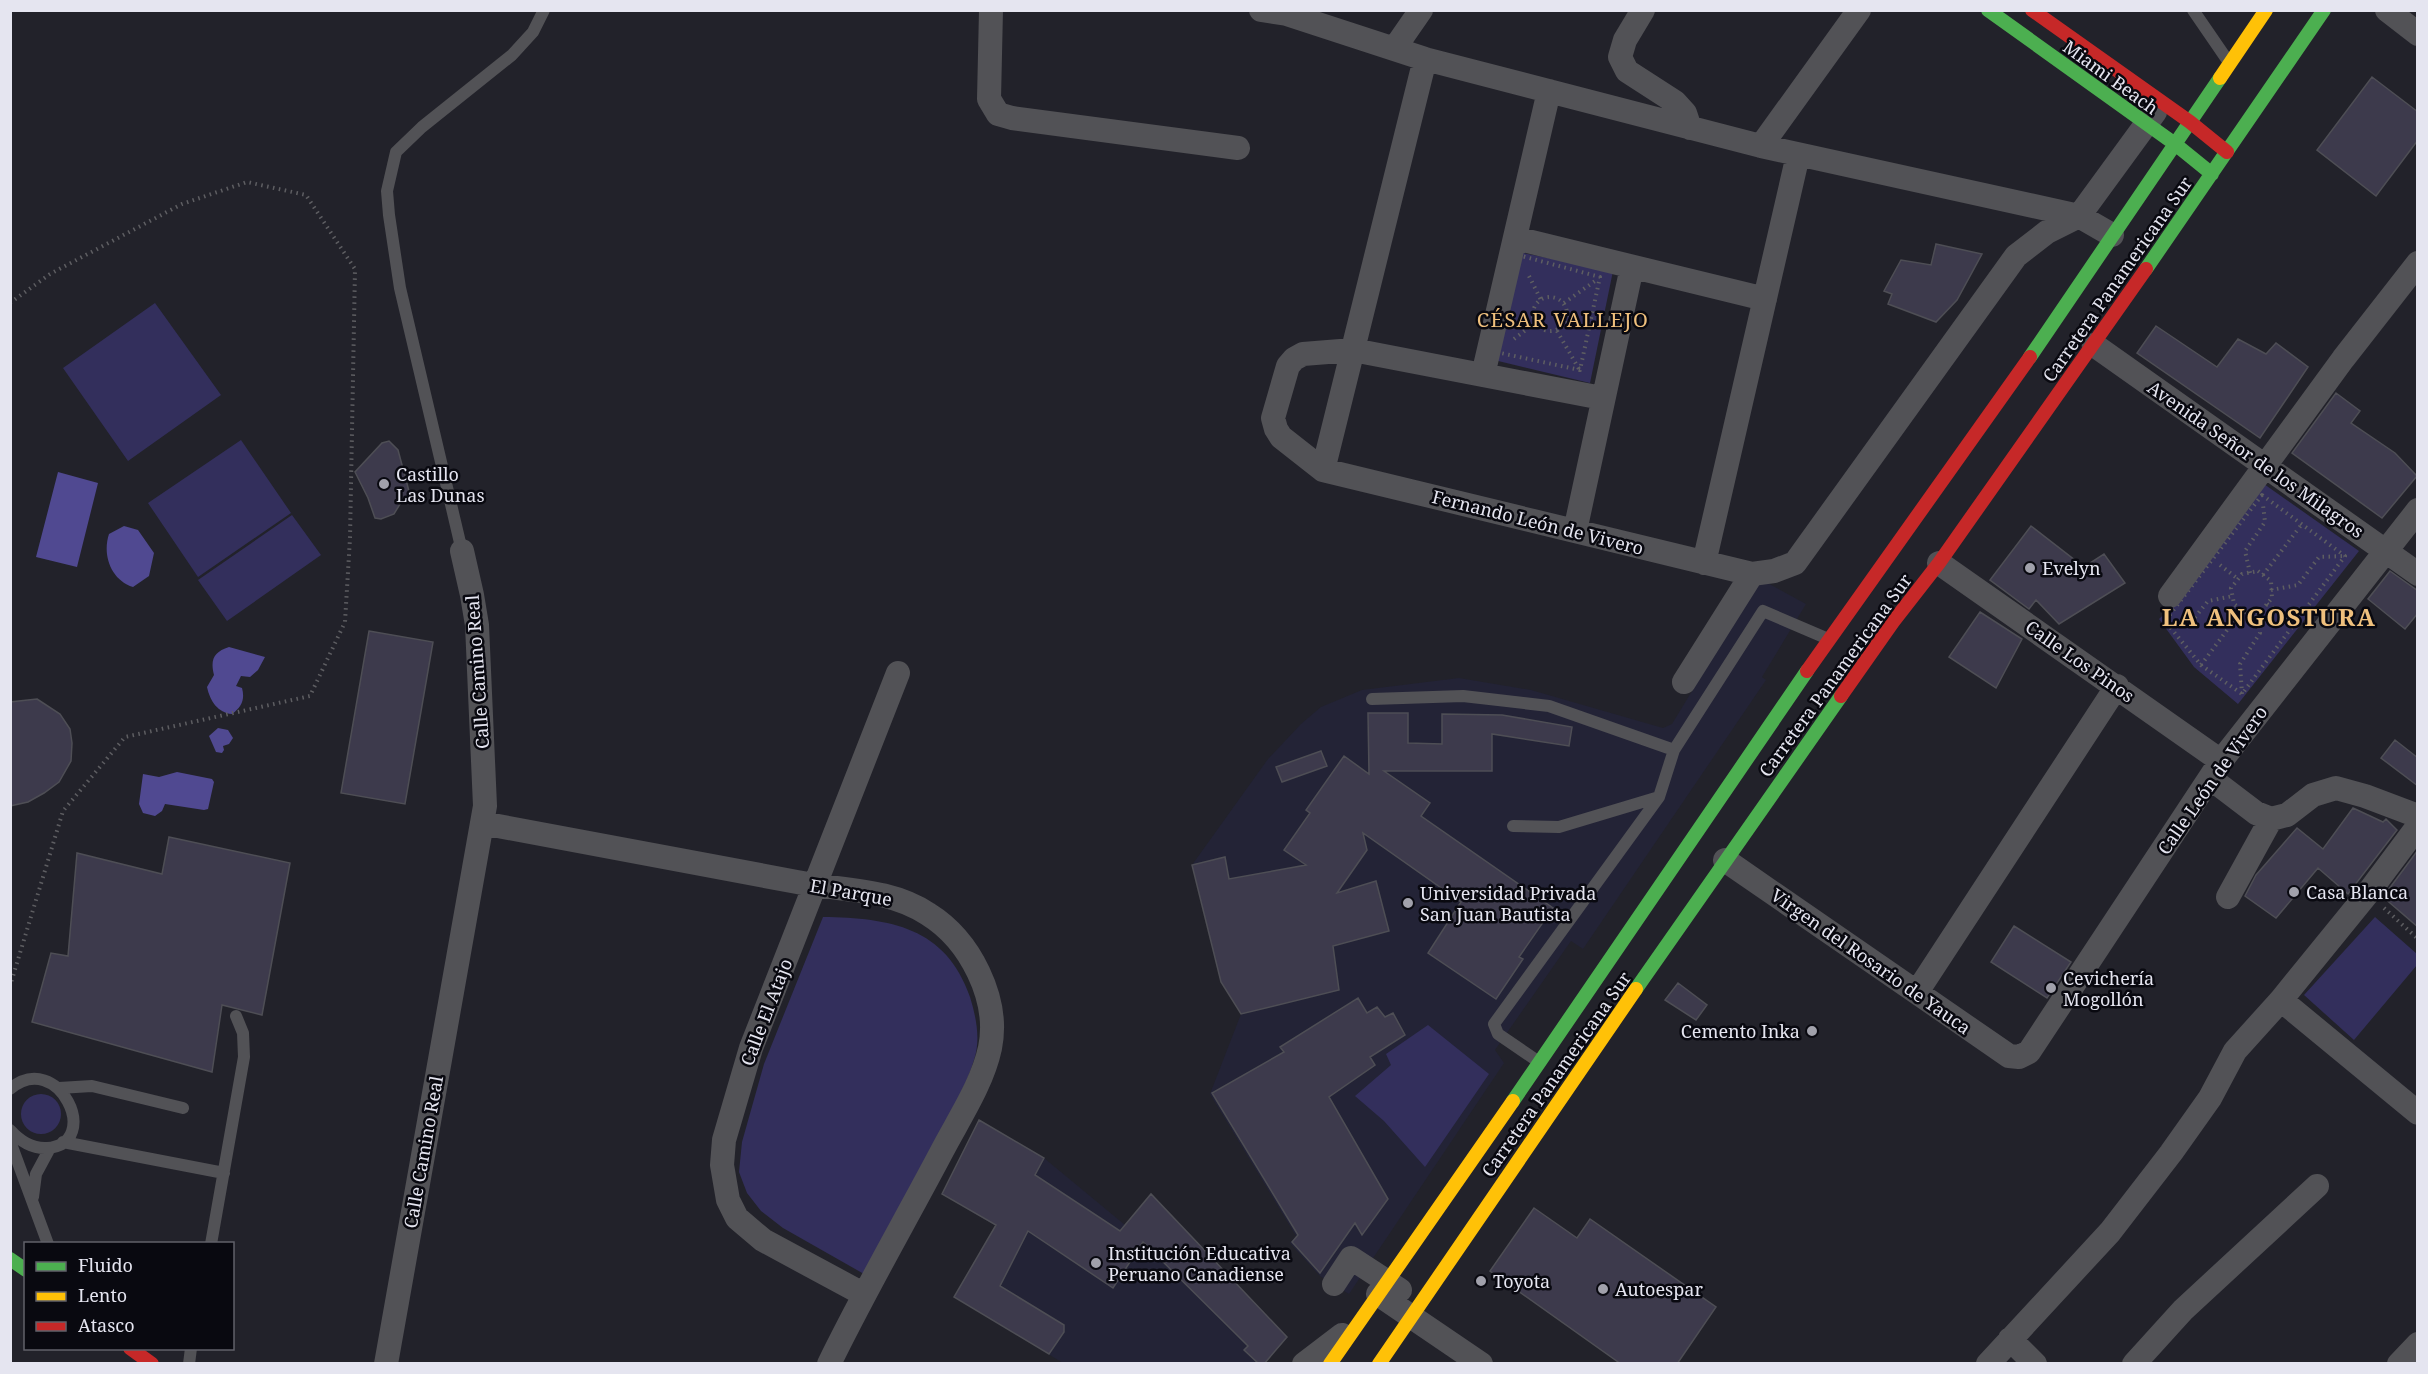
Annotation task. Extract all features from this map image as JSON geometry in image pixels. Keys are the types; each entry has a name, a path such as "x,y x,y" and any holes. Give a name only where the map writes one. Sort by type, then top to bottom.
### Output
{"main road":[{"name":"Miami Beach","path":"1988,10 2175,144 2212,174"},
{"name":"Miami Beach","path":"2032,10 2190,122 2227,152"},
{"name":"Carretera Panamericana Sur","path":"1330,1364 1540,1063 1829,639 2056,320 2266,10"},
{"name":"Carretera Panamericana Sur","path":"1379,1364 1725,860 1893,622 1939,563 2094,345 2324,10"},
{"path":"10,1258 24,1268"},
{"path":"133,1350 152,1364"}],"street":[{"path":"992,10 988,99 998,114 1012,118 1238,148"},
{"path":"1261,10 1287,14 1425,59 1761,146 2079,216 2112,235"},
{"path":"1394,49 1421,10"},
{"path":"1643,10 1625,40 1620,57 1627,71 1675,102 1685,113 1690,128"},
{"path":"1761,146 1859,10"},
{"path":"2387,10 2418,34"},
{"path":"1425,59 1353,350 1323,470 1281,437 1276,429 1273,418 1288,366 1294,359 1304,354 1353,350 1602,398"},
{"path":"1483,375 1549,91"},
{"path":"1684,682 1752,574 1774,571 1795,563 2016,256 2047,232 2079,216 2162,103"},
{"path":"1704,563 1798,155"},
{"path":"1515,238 1765,299"},
{"path":"2170,596 2343,359 2418,263"},
{"path":"1575,531 1632,267"},
{"name":"Avenida Señor de los Milagros","path":"2094,345 2418,573"},
{"name":"Fernando León de Vivero","path":"1323,470 1752,574"},
{"name":"Calle León de Vivero","path":"2019,1057 2029,1052 2215,769 2384,550 2418,510"},
{"name":"Calle Camino Real","path":"386,1364 485,806 477,625 462,550"},
{"name":"Calle Los Pinos","path":"1939,563 2116,686 2215,769 2256,813 2271,819"},
{"name":"Calle El Atajo","path":"863,1294 763,1240 748,1229 736,1218 728,1200 722,1165 724,1140 735,1097 755,1038 897,673"},
{"path":"1917,992 2116,686"},
{"path":"2228,897 2271,819 2287,815 2313,795 2336,788 2366,796 2418,816"},
{"name":"El Parque","path":"482,823 816,886 881,894 929,914 952,936 981,975 993,1025 990,1050 976,1087 886,1256 863,1294 829,1364"},
{"path":"1988,1364 2110,1232 2203,1107 2235,1051 2281,1000 2368,893 2418,826"},
{"name":"Virgen del Rosario de Yauca","path":"1725,860 2009,1056 2019,1057"},
{"path":"2281,1000 2418,1113"},
{"path":"2134,1364 2182,1310 2317,1186"},
{"path":"1334,1284 1351,1258 1383,1288 1416,1309 1481,1364"},
{"path":"1304,1364 1358,1323"},
{"path":"2010,1339 2035,1364"},
{"path":"2399,1364 2418,1344"}],"lane":[{"name":"Calle Camino Real","path":"462,550 400,288 387,191 396,152 422,127 512,55 533,32 544,10"},
{"path":"2193,10 2229,64"},
{"path":"1540,1063 1498,1034 1494,1024 1659,797 1674,750 1763,611 1829,639"},
{"path":"1372,699 1463,696 1549,706 1674,750"},
{"path":"1513,826 1559,827 1659,797"},
{"path":"211,1242 244,1057 243,1034 236,1016"},
{"path":"10,1089 28,1081 44,1080 59,1088 69,1101 74,1116 72,1132 63,1142 50,1148 34,1148 10,1130"},
{"path":"59,1088 92,1086 183,1108"},
{"path":"10,1141 47,1242"},
{"path":"63,1142 224,1173"},
{"path":"34,1204 33,1188 36,1174 50,1148"}],"path":[{"path":"10,303 50,274 182,204 248,182 306,195 355,269 350,538 345,622 310,696 125,737 63,811 10,986"},
{"path":"1580,370 1496,352 1518,255 1600,277"},
{"path":"1564,303 1600,277"},
{"path":"1580,370 1600,277"},
{"path":"1549,297 1557,298 1564,303 1567,319 1557,331 1548,332 1535,323 1533,310 1541,300 1549,297"},
{"path":"1557,331 1580,370"},
{"path":"2262,495 2345,556"},
{"path":"2242,694 2201,665 2165,621 2262,495"},
{"path":"2250,573 2245,552 2265,522 2262,495"},
{"path":"2263,575 2302,524"},
{"path":"2271,590 2298,585 2319,557 2345,556"},
{"path":"2242,694 2345,556"},
{"path":"2212,560 2238,579"},
{"path":"2258,572 2263,575 2271,581 2272,598 2262,610 2248,614 2234,604 2231,588 2242,574 2258,572"},
{"path":"2169,625 2188,626 2208,601 2233,596"},
{"path":"2267,603 2294,623"},
{"path":"2201,665 2242,610"},
{"path":"2242,694 2240,664 2260,633 2256,612"},
{"path":"2368,893 2418,939"}],"shaded area":[{"path":"1518,252 1613,271 1590,383 1490,359"},
{"path":"155,303 221,395 128,461 63,368"},
{"path":"241,440 291,513 198,577 148,503"},
{"path":"58,472 98,483 77,567 36,557"},
{"path":"2264,484 2359,551 2238,704 2194,667 2159,619 2174,605"},
{"path":"292,515 321,555 227,621 198,580"},
{"path":"124,526 138,530 154,553 149,576 133,587 119,579 110,566 108,558 109,534"},
{"name":"Universidad Privada San Juan Bautista","path":"1760,579 1806,604 1762,677 1766,680 1583,949 1571,941 1495,1050 1504,1063 1349,1294 1320,1276 1290,1243 1296,1236 1210,1094 1241,1014 1221,982 1192,865 1268,759 1301,724 1321,707 1362,690 1459,678 1531,690 1663,728 1672,724"},
{"path":"229,647 265,657 258,670 250,677 241,676 236,686 242,688 243,699 238,709 232,714 215,705 207,687 214,675 214,657"},
{"path":"218,728 228,730 233,738 229,744 223,746 222,753 216,752 209,736"},
{"path":"177,772 212,779 214,782 208,809 165,804 162,811 155,816 143,813 139,804 143,774 159,777"},
{"path":"823,917 893,924 931,941 946,955 960,974 970,997 977,1028 976,1052 966,1082 864,1274 783,1228 761,1211 747,1193 739,1172 742,1142 764,1064"},
{"path":"2375,917 2417,954 2417,965 2354,1040 2304,995"},
{"path":"1428,1025 1489,1074 1425,1167 1384,1121 1355,1096 1391,1065 1386,1054"},
{"path":"41,1094 55,1100 61,1114 55,1128 41,1134 27,1128 21,1114 27,1100"},
{"name":"Institución Educativa Peruano Canadiense","path":"979,1120 1044,1158 1125,1225 1151,1194 1287,1337 1264,1363 1063,1363 954,1297 996,1226 942,1194"}],"building":[{"path":"2372,77 2418,112 2418,140 2376,196 2317,150"},
{"path":"1936,244 1982,254 1957,300 1936,322 1888,304 1892,294 1884,291 1901,260 1931,265"},
{"path":"2156,326 2217,367 2238,339 2266,354 2276,343 2308,367 2260,438 2137,353"},
{"path":"2336,393 2360,411 2351,423 2395,453 2417,476 2382,518 2292,453"},
{"name":"Castillo Las Dunas","path":"389,441 398,450 410,495 403,499 394,514 381,519 375,518 355,472 382,443"},
{"path":"2031,526 2084,567 2104,554 2125,583 2059,624 2036,600 2029,609 1990,580"},
{"path":"2390,571 2418,591 2418,613 2405,629 2368,599"},
{"path":"1980,612 2022,639 1996,688 1949,657"},
{"path":"369,631 433,642 405,804 341,793"},
{"path":"37,699 60,714 70,729 71,761 59,782 28,802 10,806 10,702"},
{"path":"1368,713 1408,713 1408,743 1442,744 1442,714 1502,715 1572,727 1569,746 1492,734 1492,771 1384,771 1430,803 1421,816 1553,908 1519,957 1523,959 1496,999 1428,953 1461,902 1363,833 1367,850 1337,893 1376,881 1389,931 1333,946 1339,990 1241,1014 1221,982 1192,865 1225,857 1229,879 1306,865 1284,850 1310,813 1306,810 1344,756 1369,774"},
{"path":"2395,740 2418,758 2418,786 2381,758"},
{"path":"1321,751 1327,766 1282,782 1276,767"},
{"path":"2353,808 2383,822 2386,819 2397,830 2348,894 2318,868 2276,918 2245,896 2256,875 2297,828 2323,849"},
{"path":"169,837 290,863 262,1015 222,1005 212,1072 32,1022 51,953 68,956 77,853 162,874"},
{"path":"2418,850 2418,927 2383,897"},
{"path":"2014,926 2071,962 2047,998 1991,962"},
{"path":"1678,983 1707,1005 1696,1020 1665,1000"},
{"path":"1358,998 1367,1013 1377,1007 1385,1017 1393,1013 1405,1035 1370,1057 1375,1065 1329,1097 1388,1199 1362,1235 1355,1223 1320,1273 1292,1242 1298,1235 1212,1093 1284,1052 1280,1047"},
{"path":"979,1120 1044,1158 1035,1175 1120,1231 1151,1194 1287,1337 1264,1364 1259,1364 1244,1350 1248,1346 1143,1242 1113,1288 1028,1231 1000,1286 1064,1325 1064,1332 1049,1354 954,1297 996,1225 942,1194"},
{"name":"Autoespar","path":"1534,1208 1577,1238 1590,1219 1716,1307 1677,1364 1621,1364 1490,1271"}],"traffic: fast":[{"path":"1988,10 2175,144 2212,174"},
{"path":"2146,269 2324,10"},
{"path":"2030,357 2220,78"},
{"path":"1513,1101 1807,671"},
{"path":"1636,989 1841,696"},
{"path":"10,1259 24,1269"}],"traffic: slow":[{"path":"2220,78 2266,10"},
{"path":"1379,1364 1636,989"},
{"path":"1330,1364 1513,1101"}],"traffic: jam":[{"path":"2032,10 2190,122 2227,152"},
{"path":"1841,696 1893,622 1939,563 2146,269"},
{"path":"1807,671 2030,357"},
{"path":"133,1350 152,1364"}],"place":[{"name":"Castillo Las Dunas","path":"384,484"},
{"name":"Evelyn","path":"2030,568"},
{"name":"Casa Blanca","path":"2294,892"},
{"name":"Universidad Privada San Juan Bautista","path":"1408,903"},
{"name":"Cevichería Mogollón","path":"2051,988"},
{"name":"Cemento Inka","path":"1812,1031"},
{"name":"Institución Educativa Peruano Canadiense","path":"1096,1263"},
{"name":"Toyota","path":"1481,1281"},
{"name":"Autoespar","path":"1603,1289"}],"district":[{"name":"CÉSAR VALLEJO","path":"1563,319"},
{"name":"LA ANGOSTURA","path":"2269,616"}]}
